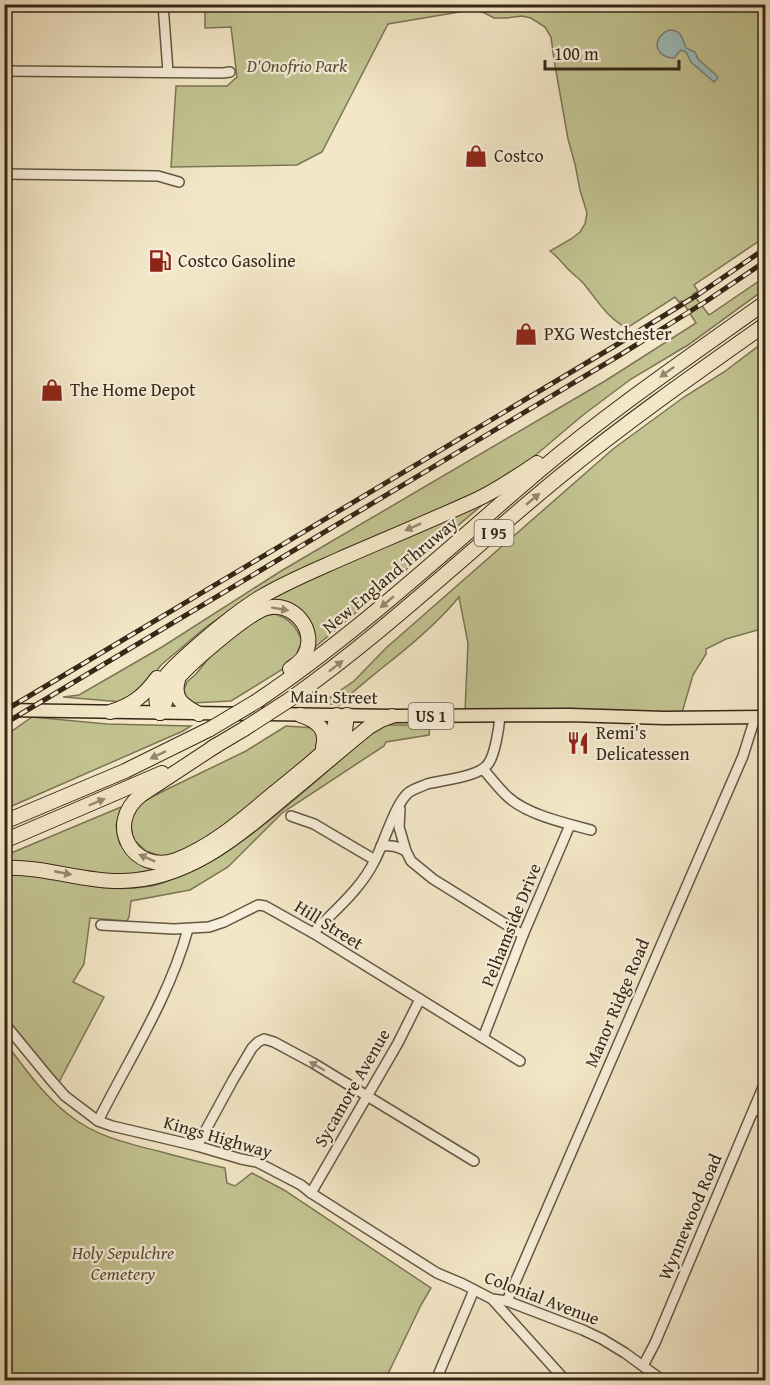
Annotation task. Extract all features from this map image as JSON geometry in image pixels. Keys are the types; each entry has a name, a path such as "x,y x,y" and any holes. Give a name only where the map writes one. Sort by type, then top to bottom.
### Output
{"highway":[{"name":"New England Thruway","path":"4,822 125,771 210,729 261,698 342,639 540,470 642,390 765,302"},
{"name":"New England Thruway","path":"4,841 129,788 217,745 289,700 333,669 384,628 584,457 635,417 765,324"},
{"path":"110,712 128,706 140,698 165,669 245,608 288,583 492,492 642,390"},
{"path":"160,713 173,685 182,673 227,634 255,613 270,607 285,608 299,617 306,628 307,646 303,658 278,678 261,698"},
{"path":"160,713 155,701 160,683 168,672 205,639"},
{"path":"182,673 177,684 177,696 184,705 199,714"},
{"path":"300,715 318,723 324,732 324,745 317,758"},
{"path":"217,745 131,804 125,816 124,832 130,847 141,857 156,862 168,862 182,857 203,846 247,816 327,748 342,715"},
{"path":"333,758 343,743 342,715"},
{"path":"4,868 42,870 111,881 136,880 178,870 208,855 239,835 369,727 392,716"}],"main road":[{"name":"Main Street","path":"4,710 392,716 751,717"},
{"name":"US 1","path":"751,717 765,717"}],"street":[{"path":"163,4 168,72"},
{"path":"4,71 230,72"},
{"path":"4,174 158,176 179,182"},
{"path":"313,933 364,879 407,793 418,787 476,772 488,764 499,729 500,716"},
{"name":"Manor Ridge Road","path":"507,1301 743,756 754,721 751,717"},
{"path":"483,769 506,796 517,804 570,825 591,830"},
{"path":"400,804 399,826 411,861 433,879 523,935"},
{"path":"291,816 314,824 375,860"},
{"name":"Pelhamside Drive","path":"483,1038 523,935 570,825"},
{"path":"381,846 400,847 406,851"},
{"name":"Hill Street","path":"101,926 188,929 209,927 258,905 265,906 313,933 350,958 520,1061"},
{"path":"98,1121 169,986 188,929"},
{"name":"Sycamore Avenue","path":"311,1193 398,1043 420,999"},
{"name":"Kings Highway","path":"4,1023 65,1096 98,1121 257,1162 301,1185 437,1273"},
{"path":"197,1146 252,1048 264,1039 274,1042 367,1095 474,1161"},
{"name":"Wynnewood Road","path":"643,1366 765,1080"},
{"path":"754,1109 765,1114"},
{"name":"Colonial Avenue","path":"437,1273 492,1299 507,1301 593,1334 625,1353 662,1380"},
{"path":"436,1380 474,1290"},
{"path":"492,1299 566,1380"}],"green space":[{"name":"D'Onofrio Park","path":"205,5 765,5 765,237 694,285 698,291 693,294 709,315 765,277 765,289 688,345 631,379 583,415 518,470 486,488 312,565 255,593 206,627 161,665 146,686 122,702 63,697 79,695 162,647 281,571 605,381 696,323 682,301 679,302 675,297 627,328 608,314 582,282 550,251 580,232 585,224 587,213 568,139 551,37 545,27 531,18 522,16 494,18 477,9 388,24 322,152 297,165 171,167 176,86 227,86 237,77 231,27 205,28"},
{"path":"765,341 765,628 726,639 706,649 706,654 693,675 681,716 465,711 468,643 459,597 422,635 339,705 322,703 354,681 386,648 613,449"},
{"path":"481,506 314,648 313,636 269,598"},
{"path":"275,614 292,624 302,641 296,656 283,669 231,701 192,703 186,697 184,690 187,682 212,654 263,616"},
{"path":"32,717 107,724 191,726 5,809 5,736"},
{"path":"381,725 430,725 429,735 386,742 384,746 281,814 228,867 190,890 131,901 127,921 90,918 84,964 73,982 104,997 58,1084 5,1020 4,873 52,877 109,888 144,887 164,882 223,853 265,824"},
{"path":"286,726 314,728 321,742 287,777 224,828 189,849 166,858 146,851 133,839 130,823 136,808 145,800 246,751"},
{"path":"121,807 116,825 120,844 138,862 163,869 106,878 5,863 4,856"},
{"name":"Holy Sepulchre Cemetery","path":"5,1042 51,1099 89,1128 123,1142 225,1168 227,1183 235,1186 252,1173 284,1190 431,1288 385,1380 5,1380"}],"water":[{"path":"669,30 677,31 686,48 695,52 698,59 717,76 714,82 691,62 686,52 681,50 674,58 667,57 659,51 657,42 663,33"}],"railway":[{"path":"4,711 613,347 699,294 766,248"},
{"path":"4,724 620,355 766,261"}],"place":[{"name":"Costco","path":"476,156"},
{"name":"Costco Gasoline","path":"160,261"},
{"name":"PXG Westchester","path":"526,334"},
{"name":"The Home Depot","path":"52,390"},
{"name":"Remi's Delicatessen","path":"578,743"}]}
